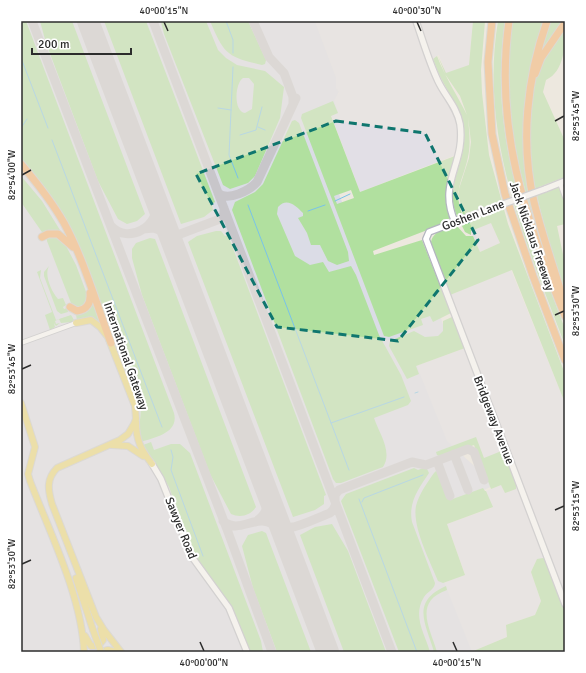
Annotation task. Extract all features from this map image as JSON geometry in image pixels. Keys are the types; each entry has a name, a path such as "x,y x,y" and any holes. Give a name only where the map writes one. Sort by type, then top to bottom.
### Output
{"highway":[{"name":"Jack Nicklaus Freeway","path":"492,21 488,62 492,134 505,194 532,276 565,360"},
{"name":"Jack Nicklaus Freeway","path":"509,21 505,90 511,149 522,197 535,238 565,316"},
{"path":"547,21 535,58 529,91 526,150 534,201 565,306"},
{"path":"529,91 541,58 565,23"},
{"name":"International Gateway","path":"21,164 42,189 64,224 78,254 111,343"},
{"path":"21,171 42,189"},
{"path":"42,237 48,234 58,234 68,242 78,254"},
{"path":"70,307 73,310 80,311 89,304 91,296 86,275"}],"main road":[{"path":"76,323 87,320 94,321 111,343"},
{"name":"International Gateway","path":"111,343 135,406 136,418 128,434 110,446 63,465 50,477 49,494 67,544 100,624 121,652"},
{"path":"21,403 35,447 28,474 30,482 79,613 87,640 92,647 99,646 103,640 100,624"},
{"path":"136,418 138,442 142,451 152,464"},
{"path":"110,446 128,446 140,453 152,464"},
{"path":"67,544 101,652 108,650 116,652"},
{"path":"79,613 84,652"}],"street":[{"path":"416,21 438,82 453,104 460,124 460,154 448,189 451,213 455,222"},
{"path":"562,182 565,197"},
{"name":"Goshen Lane","path":"427,234 562,182"},
{"name":"Bridgeway Avenue","path":"427,234 426,239 429,248 565,604"},
{"path":"21,343 76,323"},
{"name":"Sawyer Road","path":"152,464 161,479 192,557 229,608 247,652"}],"highlighted area":[{"path":"336,121 425,133 478,240 398,341 277,327 196,174"}],"shaded area":[{"path":"21,21 315,21 336,77 336,88 339,92 334,101 338,113 312,123 390,328 438,309 446,334 409,347 447,441 495,485 419,519 472,652 21,652"},
{"path":"315,21 473,21 469,65 446,74 439,55 435,57 442,82 455,100 462,118 464,129 463,152 360,192 331,115 333,101 339,93 336,88 336,77"},
{"path":"491,222 500,243 480,252 471,231"},
{"path":"511,270 565,403 565,611 545,559 537,559 531,572 541,601 535,615 506,625 507,637 471,652 444,583 465,574 447,524 492,508 486,491 501,485 505,493 516,489 484,458 476,438 436,452 416,366 465,348 445,297"}],"green space":[{"path":"21,21 26,21 174,413 175,420 170,430 159,436 141,442 139,438 141,415 140,406 72,231 58,206 21,158"},
{"path":"40,21 72,21 145,214 137,221 127,224 118,219 98,181 46,43"},
{"path":"104,21 146,21 215,202 212,204 213,210 204,217 181,224"},
{"path":"206,21 218,50 226,58 237,65 265,71 284,87 280,118 255,176 248,183 230,189 223,185 164,34 161,22","holes":["243,78 249,78 254,84 252,109 245,113 238,107 236,97 240,81"]},
{"path":"210,21 248,21 266,60 265,64 262,65 241,59 228,52 219,41"},
{"path":"473,21 485,21 481,70 489,155 508,224 565,374 565,403 512,270 450,295 431,244 433,236 439,231 456,225 466,236 473,236 480,252 500,243 491,223 471,231 471,235 465,232 461,224 500,209 499,202 461,217 458,217 463,215 459,194 459,205 462,214 457,216 453,205 454,183 463,152 464,129 459,110 433,59 437,56 445,74 438,56 446,73 469,65","holes":["445,74 460,96 467,115","468,117 471,142 469,158 462,179 466,165 470,137"]},
{"path":"498,21 505,21 501,62 502,102 506,141 524,216 565,329 565,345 521,227 509,187 500,147 495,106 494,64"},
{"path":"513,21 545,21 536,48 527,89 523,118 523,144 529,180 540,228 537,229 522,178 512,126 509,74"},
{"path":"550,21 565,21 541,53"},
{"path":"565,27 563,57 557,70 546,80 543,92 565,141 565,177 539,187 540,194 550,191 548,189 559,188 565,203 565,224 557,226 565,264 565,292 540,209 534,181 530,153 529,124 532,96 541,62"},
{"path":"333,101 338,113 331,116 360,192 455,156 446,188 450,218 447,220 448,222 373,251 374,255 422,240 451,313 433,322 430,316 421,319 423,325 389,337 384,336 301,118 302,114","holes":["351,190 354,198 337,204 334,196"]},
{"path":"295,120 299,123 348,252 349,261 337,265 328,261 320,245 311,245 307,233 298,218 303,216 303,213 294,205 288,203 281,204 278,207 277,214 295,256 310,265 323,262 329,272 351,266 356,275 379,335 401,375 411,401 408,405 374,418 386,449 386,461 383,467 341,483 336,483 333,479 232,210 235,202 255,192 263,184 292,121"},
{"path":"21,176 42,201 63,235 44,235 21,202"},
{"path":"221,231 225,236 228,235 326,495 324,496 324,504 315,510 293,517 188,242 197,236"},
{"path":"53,235 64,242 76,265 88,297 84,305 76,307 71,303 47,241 47,237"},
{"path":"150,238 155,239 256,507 248,514 238,516 231,514 210,474 142,295 132,258 132,249 136,243"},
{"path":"49,266 47,274 53,292 58,299 63,298 66,305 63,307 64,309 67,308 68,312 61,314 57,311 44,276 44,272"},
{"path":"41,270 40,278 56,320 59,319 55,321 56,324 60,323 56,326 54,323 55,327 50,330 45,315 52,312 37,272"},
{"path":"93,304 99,321 89,317 77,320 76,315 89,310"},
{"path":"71,315 74,320 72,322 61,323 59,319"},
{"path":"452,317 465,348 416,366 419,374 407,379 389,346 390,341 414,331 425,337 438,336 443,331 443,321"},
{"path":"476,437 484,458 504,450 516,483 516,489 505,493 501,485 491,489 474,445 441,457 437,455 436,452"},
{"path":"151,442 154,450 171,444 180,444 190,453 261,641 263,652 250,652 231,607 196,560 169,487 158,468 146,453 143,445"},
{"path":"426,467 429,473 415,496 411,515 412,522 435,583 434,587 424,597 419,611 419,618 430,652 399,652 341,501 346,494 414,468 418,470"},
{"path":"436,471 440,473 450,500 483,488 486,491 493,507 447,524 465,575 443,583 438,581 426,554 419,534 415,514 419,497"},
{"path":"332,524 348,551 386,652 344,652 300,535 315,527"},
{"path":"262,531 266,533 311,652 277,652 253,588 242,546 248,535"},
{"path":"537,559 545,559 565,611 565,652 471,652 507,637 506,625 535,615 541,601 531,572"},
{"path":"446,586 447,590 437,595 430,601 427,609 428,625 437,652 434,652 425,623 424,607 428,599 435,592"}],"waterway":[{"path":"226,21 233,40 233,53"},
{"path":"21,58 48,128"},
{"path":"233,67 229,155 238,178"},
{"path":"240,135 256,130 262,107"},
{"path":"218,108 231,110"},
{"path":"21,128 27,119"},
{"path":"258,127 265,130"},
{"path":"52,140 162,427"},
{"path":"335,201 350,194"},
{"path":"248,205 349,470"},
{"path":"308,211 325,205"},
{"path":"331,423 404,397"},
{"path":"171,450 173,457 171,470 203,556"},
{"path":"362,502 364,498 423,475"},
{"path":"359,499 417,652"}],"taxiway":[{"path":"32,21 228,532 272,652"},
{"path":"153,21 392,652"},
{"path":"253,21 269,57 284,73 293,97 293,104"},
{"path":"218,193 233,196 239,194 257,182 296,98"},
{"path":"111,226 126,234 142,230 153,218 156,210 156,201"},
{"path":"143,229 154,228 175,236 220,219 224,215 224,208"},
{"path":"174,248 174,241 178,235"},
{"path":"335,501 335,495 339,490 412,462 426,465 468,449 474,452 484,480"},
{"path":"454,454 468,490"},
{"path":"437,461 450,496"},
{"path":"255,522 265,513 267,509 267,492"},
{"path":"223,521 233,526 262,521 269,522 282,528 289,528 304,524 330,513 336,504"},
{"path":"285,541 285,533 292,527"}],"runway":[{"path":"88,21 328,652"}]}
